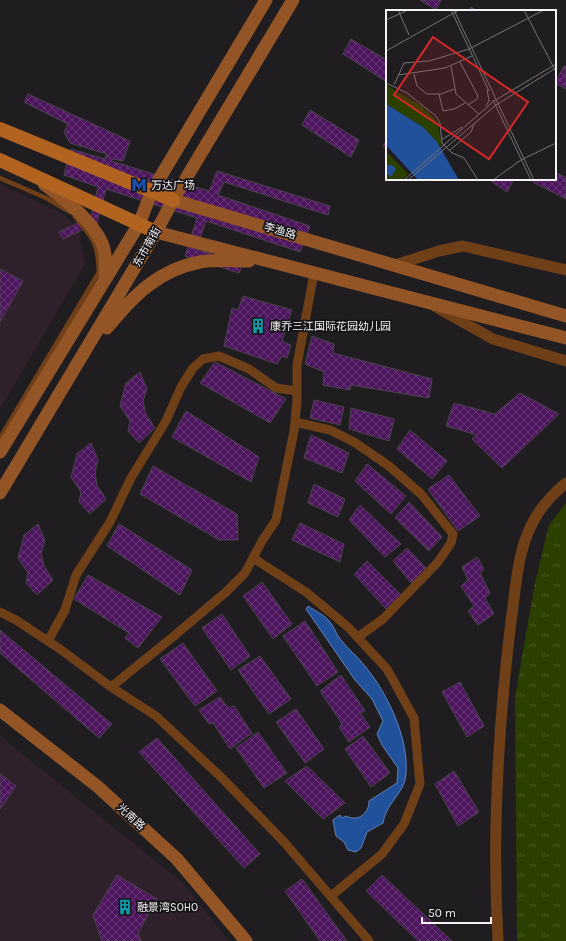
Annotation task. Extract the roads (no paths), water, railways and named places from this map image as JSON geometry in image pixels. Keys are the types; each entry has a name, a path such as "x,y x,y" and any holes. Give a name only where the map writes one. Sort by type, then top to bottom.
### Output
{"main road":[{"name":"东市南街","path":"0,452 139,224 152,192 266,0"},
{"name":"东市南街","path":"0,493 156,232 172,200 293,0"},
{"name":"李渔路","path":"0,129 172,200 566,316"},
{"path":"0,160 156,232 566,338"},
{"path":"24,171 64,198 88,222 102,243 105,258 105,280"},
{"path":"78,363 119,312 143,287 172,270 201,261 273,262"},
{"name":"光南路","path":"0,710 97,786 177,859 246,941"}],"street":[{"path":"395,265 439,251 463,246 566,270"},
{"path":"111,687 226,592 245,573 276,520 286,474 294,422 297,391 297,366 314,273"},
{"path":"427,302 493,339 566,361"},
{"path":"48,641 65,610 76,575 110,522 130,478 166,421 181,388 193,368 203,358 219,356 249,369 276,388 297,391"},
{"path":"294,422 330,430 354,442 388,466 421,494 453,534 451,543 438,562 383,619 358,637"},
{"path":"498,941 496,856 500,745 505,674 519,560 533,522 550,498 566,483"},
{"path":"253,558 306,592 358,637 387,669 414,718 420,784 404,824 382,854 331,896"},
{"path":"0,612 48,641 111,687 156,716 222,778 284,842 369,941"}],"lane":[{"path":"0,178 46,198 72,213 91,236 98,251 99,272 0,438"}],"water":[{"path":"308,606 323,615 332,624 339,638 373,676 381,688 395,716 404,746 406,760 405,781 387,810 383,823 367,832 361,848 356,852 348,850 344,842 336,836 333,820 340,815 342,818 346,816 355,818 362,816 369,806 369,801 397,783 398,768 382,745 377,734 383,721 372,699 355,680 306,609"}],"place":[{"name":"万达广场","path":"139,185"},
{"name":"康乔三江国际花园幼儿园","path":"258,326"},
{"name":"融景湾SOHO","path":"125,907"}]}
